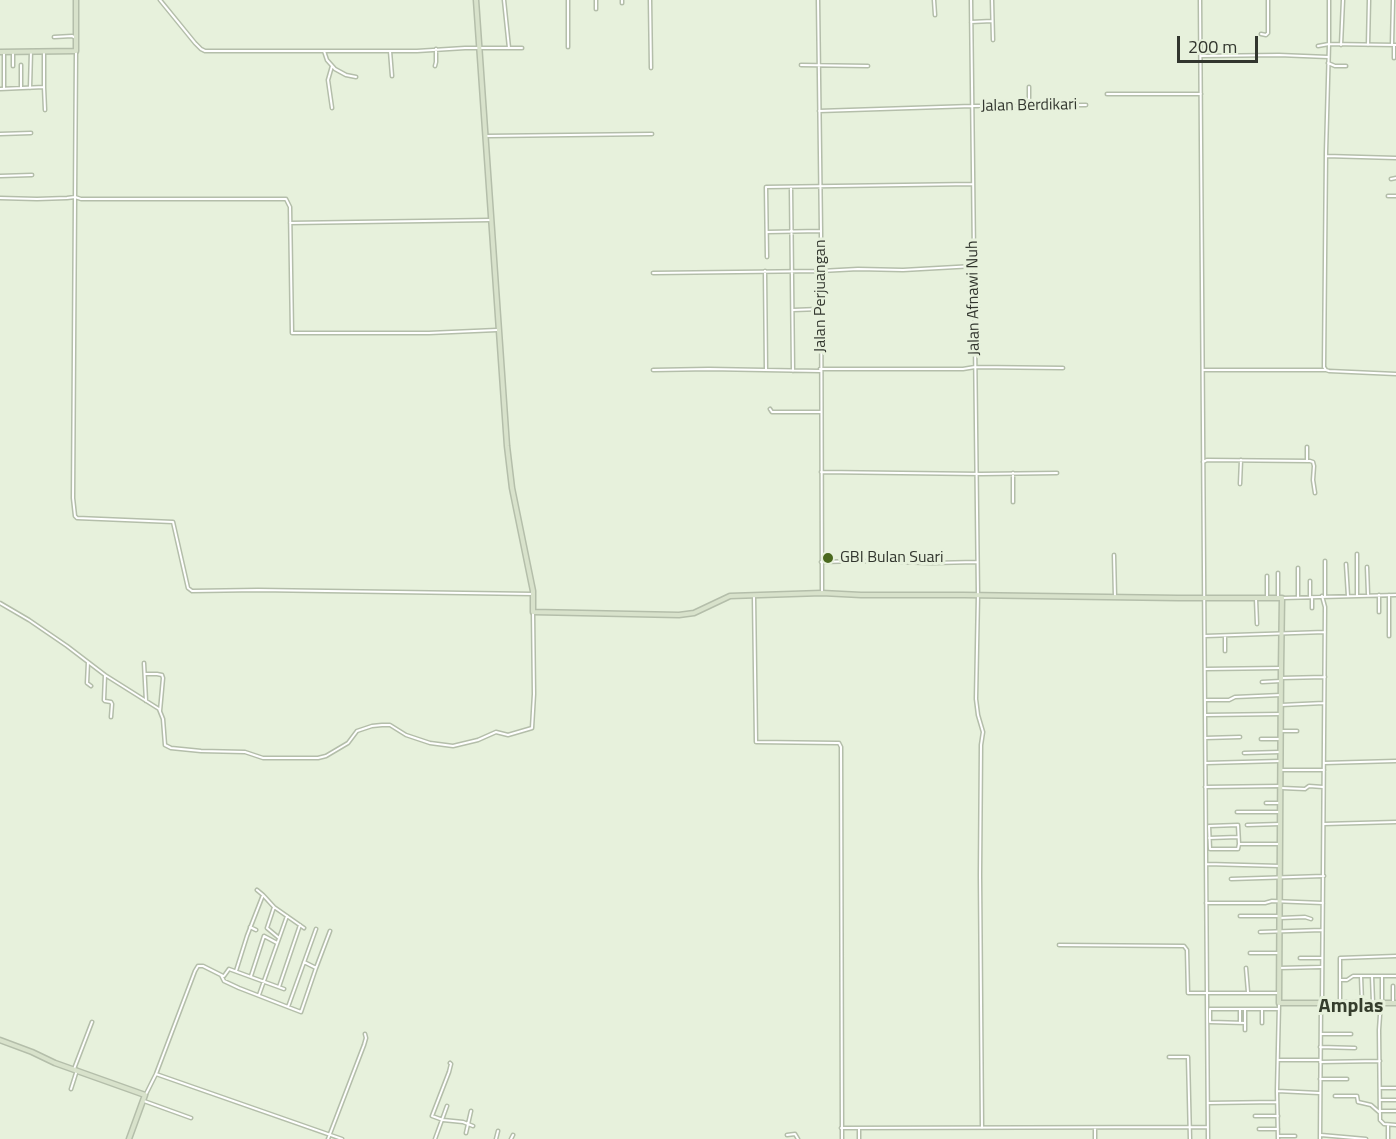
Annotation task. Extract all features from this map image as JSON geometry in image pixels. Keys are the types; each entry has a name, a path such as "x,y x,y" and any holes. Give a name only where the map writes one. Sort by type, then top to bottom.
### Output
{"street":[{"path":"76,0 73,486 75,516 77,518 173,522 189,588 192,591 533,594"},
{"path":"160,0 195,43 205,51 522,48"},
{"path":"145,674 162,675 160,711 163,719 165,745 171,748 245,752 263,758 318,758 348,743 357,731 372,726 390,725 406,735 430,744 448,746 478,740 496,732 510,735 533,727 533,594 512,488 507,446 476,0"},
{"path":"504,0 508,48"},
{"path":"568,0 568,47"},
{"path":"596,0 596,9"},
{"path":"650,0 651,68"},
{"name":"Jalan Perjuangan","path":"818,0 822,592"},
{"path":"934,0 935,15"},
{"name":"Jalan Afnawi Nuh","path":"971,0 978,595 977,707 983,732 980,875 982,1128"},
{"path":"992,0 993,40"},
{"path":"1200,0 1208,1139"},
{"path":"1261,34 1268,33 1268,0"},
{"path":"1326,370 1324,363 1329,0"},
{"path":"1341,45 1343,0"},
{"path":"1368,45 1369,0"},
{"path":"1393,0 1394,58"},
{"path":"971,22 992,21"},
{"path":"54,36 76,38"},
{"path":"1318,46 1329,44 1394,45"},
{"path":"435,66 436,49"},
{"path":"30,88 31,51"},
{"path":"44,51 45,110"},
{"path":"44,87 2,89 2,52 76,51"},
{"path":"324,51 332,66 346,75 357,77"},
{"path":"390,51 392,76"},
{"path":"12,52 13,66"},
{"path":"1200,56 1328,57"},
{"path":"1328,63 1335,66 1346,66"},
{"path":"21,65 21,88"},
{"path":"801,65 868,66"},
{"path":"332,66 328,80 332,108"},
{"path":"1029,87 1029,106"},
{"path":"1107,94 1201,94"},
{"name":"Jalan Berdikari","path":"819,111 1086,105"},
{"path":"0,134 31,133"},
{"path":"485,135 652,134"},
{"path":"1326,156 1396,158"},
{"path":"0,176 32,175"},
{"path":"1391,178 1396,178"},
{"path":"767,257 766,187 973,184"},
{"path":"791,187 793,371"},
{"path":"1388,196 1396,196"},
{"path":"0,198 284,199 290,205 293,334 498,330"},
{"path":"290,223 491,220"},
{"path":"766,232 821,231"},
{"path":"653,273 903,270 974,266"},
{"path":"765,271 766,370"},
{"path":"793,310 821,309"},
{"path":"653,370 1063,368"},
{"path":"1203,370 1326,370 1396,374"},
{"path":"770,409 772,412 821,412"},
{"path":"1307,447 1307,461"},
{"path":"1203,462 1207,460 1313,462 1315,493"},
{"path":"1240,484 1241,460"},
{"path":"822,472 1057,473"},
{"path":"1013,473 1013,502"},
{"path":"1357,554 1357,596"},
{"path":"1114,555 1115,597"},
{"path":"1325,561 1320,1137 1366,1139"},
{"path":"821,562 977,562"},
{"path":"1346,564 1348,596"},
{"path":"1367,567 1368,595"},
{"path":"1298,568 1298,597"},
{"path":"1278,573 1282,633 1278,1137 1294,1136"},
{"path":"1267,576 1267,598"},
{"path":"1310,581 1312,608"},
{"path":"532,612 679,615 694,613 727,596 822,592 861,595 1204,598 1396,595"},
{"path":"1379,595 1379,612"},
{"path":"1389,595 1389,636"},
{"path":"754,596 756,742 837,743 841,747 842,1139"},
{"path":"1256,598 1257,624"},
{"path":"0,603 29,620 105,675 160,711"},
{"path":"1204,636 1325,632"},
{"path":"1225,635 1225,651"},
{"path":"88,662 87,683 91,686"},
{"path":"144,663 146,701"},
{"path":"1204,669 1281,668"},
{"path":"105,675 104,700 112,704 111,717"},
{"path":"1262,682 1325,677"},
{"path":"1205,700 1281,695"},
{"path":"1281,705 1324,704"},
{"path":"1205,715 1281,714"},
{"path":"1281,731 1297,731"},
{"path":"1205,738 1240,737"},
{"path":"1261,739 1281,739"},
{"path":"1244,753 1281,752"},
{"path":"1324,763 1396,760"},
{"path":"1206,764 1280,761"},
{"path":"1280,770 1324,770"},
{"path":"1205,787 1305,789 1309,786 1323,787"},
{"path":"1266,803 1280,803"},
{"path":"1237,813 1280,812"},
{"path":"1323,824 1396,822"},
{"path":"1247,825 1280,824"},
{"path":"1210,825 1237,825 1238,849 1210,849 1209,838 1210,825"},
{"path":"1209,838 1238,837"},
{"path":"1239,844 1280,844"},
{"path":"1206,864 1280,866"},
{"path":"1231,879 1324,876"},
{"path":"257,890 274,907 304,928"},
{"path":"236,971 263,895"},
{"path":"1206,903 1323,903"},
{"path":"274,907 267,928 279,938"},
{"path":"259,995 287,916"},
{"path":"1240,916 1311,919"},
{"path":"279,987 300,925"},
{"path":"250,927 256,930"},
{"path":"288,1007 316,929"},
{"path":"1260,932 1322,930"},
{"path":"129,1139 196,968 201,966 221,975 224,981 239,988 301,1012 330,931"},
{"path":"251,976 263,934 277,943"},
{"path":"1059,945 1184,946 1187,950 1188,993 1279,993"},
{"path":"1250,953 1279,952"},
{"path":"1299,958 1322,957"},
{"path":"1341,1003 1340,958 1396,957"},
{"path":"304,962 316,968"},
{"path":"1279,968 1322,967"},
{"path":"1246,968 1248,993"},
{"path":"221,975 224,976 229,969 284,989"},
{"path":"1340,980 1353,976 1396,976"},
{"path":"1361,976 1362,1003"},
{"path":"1372,976 1373,1003"},
{"path":"1382,976 1379,1111 1382,1123 1396,1125"},
{"path":"1245,1023 1211,1022 1210,1008 1262,1009 1322,1003 1395,1003 1393,986"},
{"path":"1240,1009 1240,1023"},
{"path":"1245,1009 1245,1030"},
{"path":"1262,1009 1262,1023"},
{"path":"71,1089 92,1022"},
{"path":"328,1139 364,1045 365,1034"},
{"path":"1321,1034 1351,1034"},
{"path":"0,1040 191,1118"},
{"path":"1320,1047 1354,1048"},
{"path":"1169,1057 1188,1057 1190,1139"},
{"path":"1278,1060 1380,1061"},
{"path":"450,1063 449,1072 432,1116 473,1126"},
{"path":"156,1074 342,1139"},
{"path":"1320,1079 1347,1079"},
{"path":"1380,1088 1396,1088"},
{"path":"1277,1091 1320,1093"},
{"path":"1335,1096 1357,1096 1358,1102 1371,1105 1379,1111 1396,1111"},
{"path":"1380,1100 1396,1100"},
{"path":"1207,1103 1277,1102"},
{"path":"435,1139 447,1106"},
{"path":"465,1133 471,1111"},
{"path":"1255,1116 1278,1116"},
{"path":"1388,1125 1388,1139"},
{"path":"843,1128 1208,1127"},
{"path":"859,1128 859,1139"},
{"path":"1095,1128 1095,1139"},
{"path":"1259,1129 1278,1129"},
{"path":"496,1139 498,1131"},
{"path":"787,1135 795,1134 798,1139"},
{"path":"511,1139 513,1135"}],"place":[{"name":"GBI Bulan Suari","path":"828,558"}],"district":[{"name":"Amplas","path":"1351,1007"}]}
